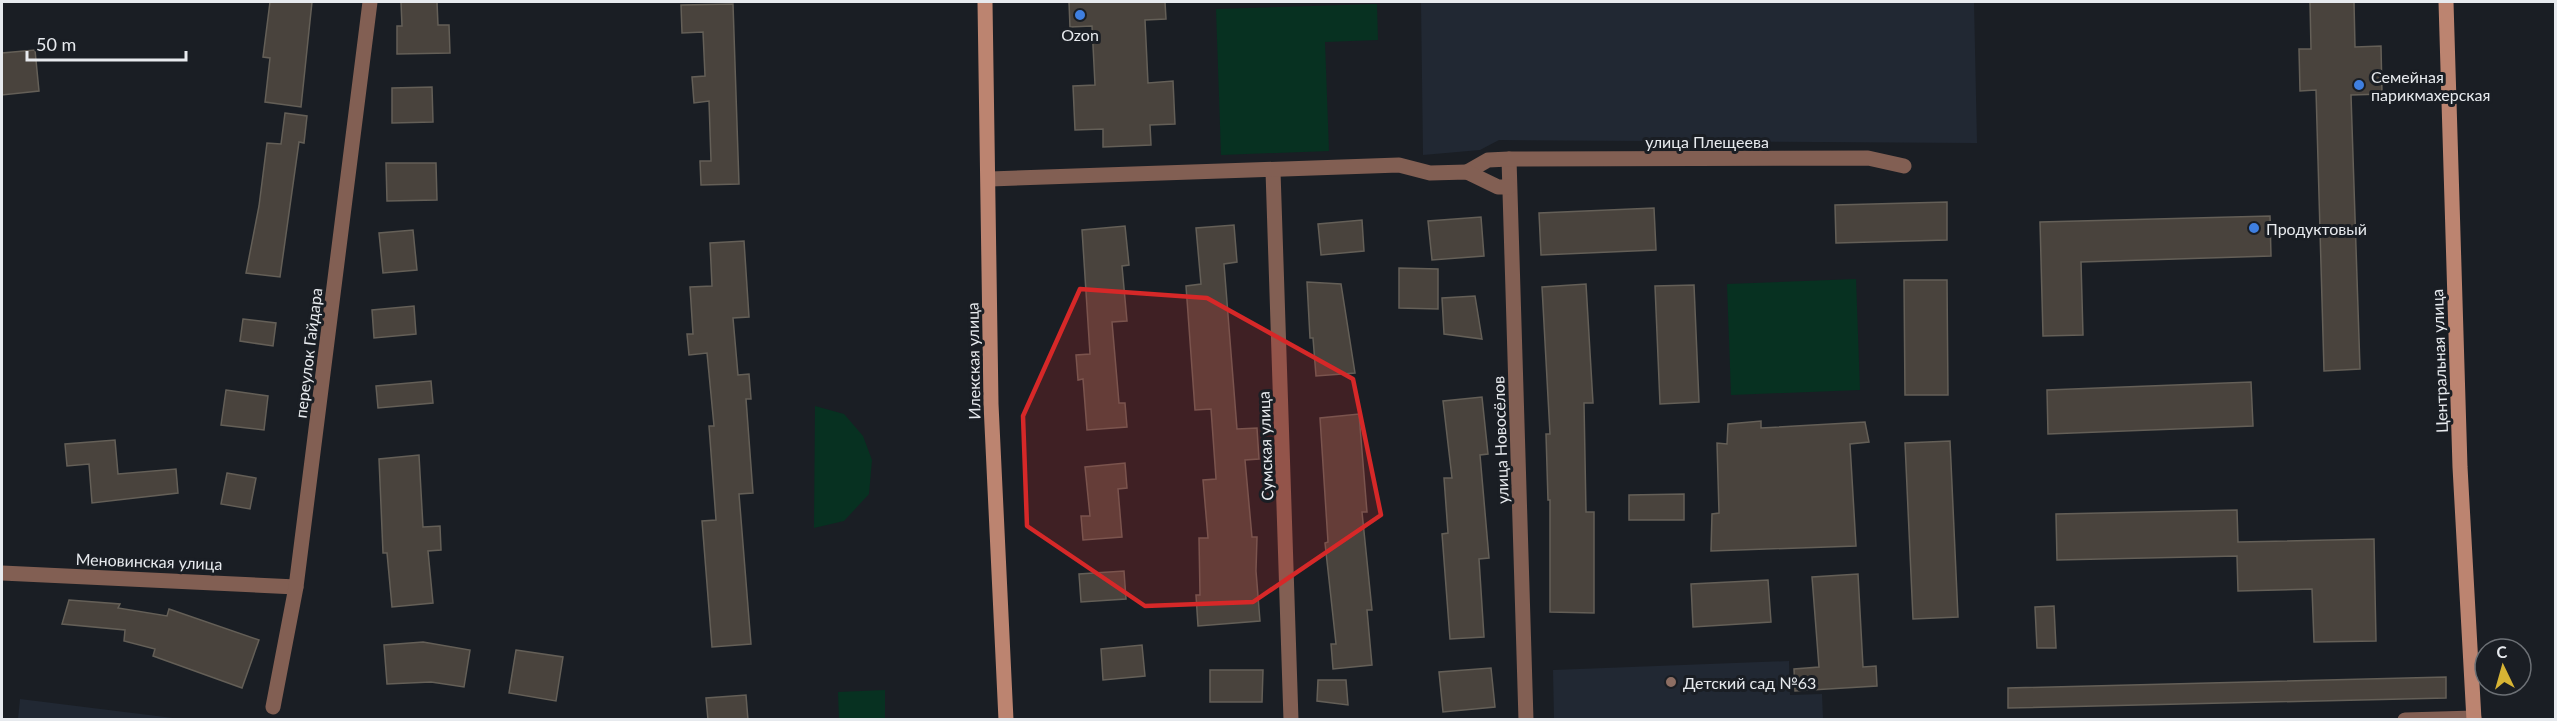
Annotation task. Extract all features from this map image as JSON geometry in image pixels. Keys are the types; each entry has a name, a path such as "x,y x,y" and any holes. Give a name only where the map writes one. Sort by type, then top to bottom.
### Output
{"street":[{"name":"переулок Гайдара","path":"273,707 296,586 370,2"},
{"name":"Илекская улица","path":"985,2 990,179 991,404 1006,720"},
{"name":"Центральная улица","path":"2446,2 2460,467 2474,719"},
{"name":"улица Плещеева","path":"1467,172 1488,160 1509,159 1868,158 1904,166"},
{"name":"улица Новосёлов","path":"1509,159 1526,720"},
{"path":"990,179 1399,165 1430,173 1467,172 1498,187 1509,187"},
{"name":"Сумская улица","path":"1273,171 1291,720"},
{"name":"Меновинская улица","path":"2,573 296,586"},
{"path":"2405,720 2474,719"}],"highlighted area":[{"path":"1080,289 1207,298 1353,379 1381,515 1253,602 1145,606 1027,526 1023,416"}],"shaded area":[{"path":"1421,2 1974,2 1977,143 1499,140 1480,150 1423,155"},
{"name":"Детский сад №63","path":"1789,661 1790,695 1822,694 1823,719 1554,719 1553,670"},
{"path":"20,699 181,719 18,719"}],"green space":[{"path":"1377,4 1378,40 1325,42 1329,151 1221,155 1216,9"},
{"path":"1856,279 1860,390 1731,395 1727,284"},
{"path":"815,406 844,414 863,436 872,460 869,494 844,521 814,528"},
{"path":"885,690 885,719 839,719 838,692"}],"building":[{"path":"270,2 312,2 301,107 265,102 270,58 263,57"},
{"path":"401,2 437,2 438,25 449,25 450,53 397,54 397,26 402,26"},
{"path":"1069,2 1165,2 1166,19 1145,20 1148,83 1173,81 1175,124 1150,125 1151,145 1103,147 1103,129 1075,130 1073,86 1095,85 1092,26 1070,27"},
{"path":"2310,2 2354,2 2355,47 2381,46 2382,94 2351,95 2360,369 2324,371 2316,90 2300,91 2299,49 2311,49"},
{"path":"733,4 739,184 701,185 700,161 711,161 709,101 694,103 692,77 705,76 703,32 682,33 681,5"},
{"path":"35,50 39,91 2,95 2,53"},
{"path":"432,87 433,122 392,123 392,88"},
{"path":"285,113 307,116 304,143 299,142 280,277 246,273 259,206 267,143 281,144"},
{"path":"386,163 436,163 437,200 387,201"},
{"path":"1947,202 1947,240 1836,243 1835,205"},
{"path":"1654,208 1656,250 1541,255 1539,213"},
{"path":"2270,216 2271,256 2081,262 2083,335 2043,336 2040,222"},
{"path":"1481,217 1484,256 1432,260 1428,221"},
{"path":"1362,220 1364,251 1321,255 1318,224"},
{"path":"1234,225 1237,262 1224,264 1237,429 1257,428 1259,459 1245,460 1252,537 1257,537 1256,571 1260,621 1198,626 1196,595 1200,595 1199,538 1208,538 1203,480 1216,479 1211,409 1195,410 1186,286 1201,284 1196,228"},
{"path":"1125,226 1129,265 1122,266 1127,321 1112,322 1119,403 1125,403 1127,427 1087,430 1083,379 1078,380 1076,355 1090,354 1082,230"},
{"path":"413,230 417,270 383,273 379,233"},
{"path":"744,241 749,317 733,318 738,375 749,374 751,399 746,399 753,493 739,494 751,644 712,647 702,521 716,520 709,426 714,426 707,353 689,355 687,334 693,334 690,287 712,286 710,243"},
{"path":"1399,268 1438,269 1438,309 1399,308"},
{"path":"1904,280 1947,280 1948,395 1905,395"},
{"path":"1307,282 1341,284 1355,373 1316,376 1313,338 1310,338"},
{"path":"1586,284 1593,403 1584,403 1586,512 1594,512 1594,613 1550,612 1550,500 1548,500 1546,434 1550,434 1542,287"},
{"path":"1694,285 1699,402 1660,404 1655,286"},
{"path":"1475,296 1482,339 1444,334 1442,298"},
{"path":"414,306 416,334 374,338 372,310"},
{"path":"243,319 276,323 273,346 240,341"},
{"path":"431,381 433,403 378,408 376,386"},
{"path":"2251,382 2253,426 2048,434 2047,390"},
{"path":"226,390 268,396 264,430 221,425"},
{"path":"1482,397 1488,454 1480,455 1489,558 1479,559 1484,637 1450,639 1442,534 1448,533 1444,478 1452,478 1443,401"},
{"path":"1359,414 1367,512 1362,512 1372,610 1367,610 1372,665 1333,669 1331,644 1336,644 1325,543 1328,542 1320,418"},
{"path":"1761,421 1761,428 1865,422 1869,442 1850,444 1856,546 1711,551 1712,514 1719,513 1717,443 1727,444 1728,424"},
{"path":"115,440 118,474 176,469 178,493 92,503 89,464 67,466 65,444"},
{"path":"1950,441 1958,617 1913,619 1905,443"},
{"path":"419,455 423,527 440,526 441,550 428,551 433,603 392,607 387,553 383,553 379,459"},
{"path":"1125,463 1127,488 1118,489 1122,537 1083,540 1081,516 1090,516 1085,467"},
{"path":"227,473 256,478 250,509 221,504"},
{"path":"1684,494 1684,520 1629,520 1629,495"},
{"path":"2237,510 2238,542 2374,539 2376,641 2314,642 2312,589 2238,591 2237,556 2057,560 2056,514"},
{"path":"1124,571 1126,599 1081,602 1079,574"},
{"path":"1858,574 1863,667 1876,666 1877,686 1795,691 1794,669 1819,667 1812,577"},
{"path":"1768,580 1771,622 1693,627 1691,584"},
{"path":"69,600 120,604 118,608 167,616 169,609 259,640 242,688 153,656 155,649 124,641 125,630 62,624"},
{"path":"2054,606 2056,648 2037,648 2035,607"},
{"path":"423,642 470,650 464,687 431,682 387,684 384,645"},
{"path":"1142,645 1145,676 1103,680 1101,649"},
{"path":"516,650 563,657 556,701 509,693"},
{"path":"1491,668 1495,707 1443,712 1439,672"},
{"path":"1210,670 1263,670 1262,702 1210,702"},
{"path":"2446,677 2446,698 2008,708 2008,688"},
{"path":"1318,680 1346,680 1348,705 1317,701"},
{"path":"746,695 748,720 708,720 706,698"}],"place":[{"name":"Ozon","path":"1080,15"},
{"name":"Семейная парикмахерская","path":"2359,85"},
{"name":"Продуктовый","path":"2254,228"},
{"name":"Детский сад №63","path":"1671,682"}]}
